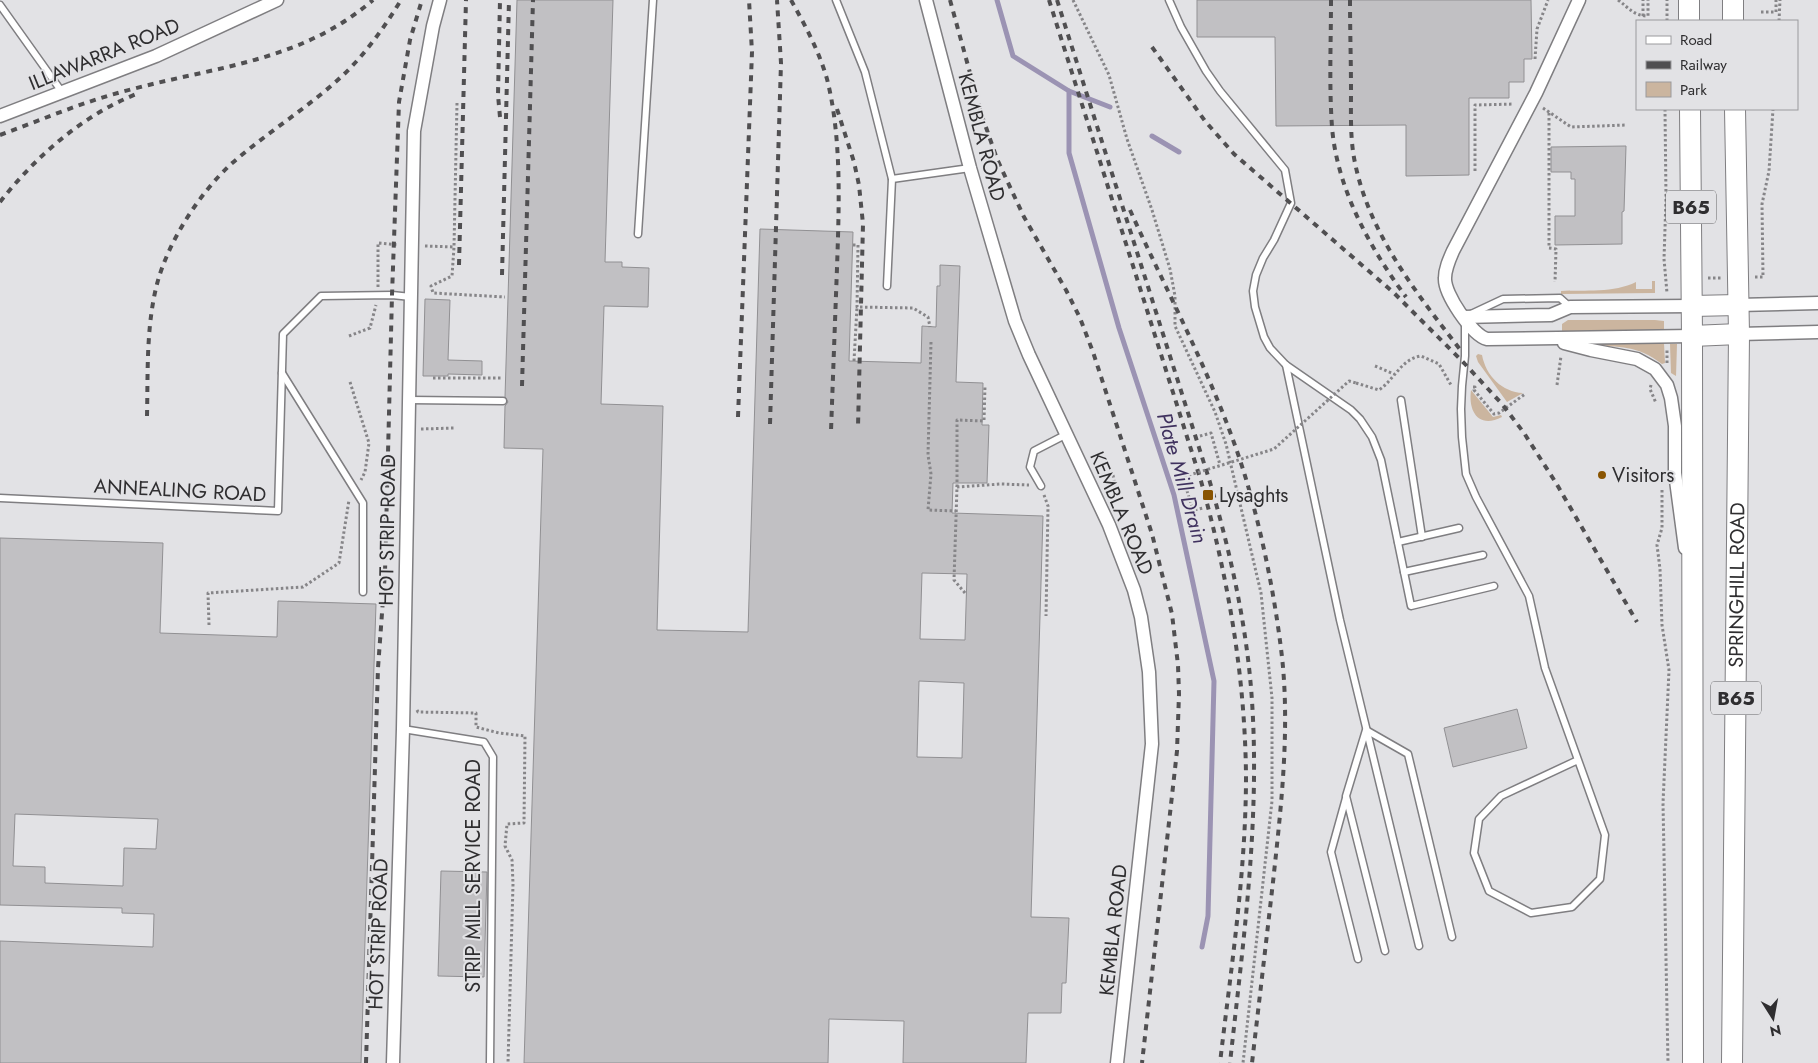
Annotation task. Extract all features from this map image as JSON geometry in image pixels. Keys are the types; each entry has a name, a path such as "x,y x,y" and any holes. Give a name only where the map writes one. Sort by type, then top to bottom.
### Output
{"main road":[{"path":"1689,0 1689,20"},
{"path":"1732,0 1733,20"},
{"name":"B65","path":"1690,110 1693,1063"},
{"name":"SPRINGHILL ROAD","path":"1732,1063 1738,334 1735,110"},
{"path":"1692,306 1738,304"},
{"path":"1692,336 1738,334"}],"street":[{"name":"ILLAWARRA ROAD","path":"0,116 156,56 256,4 277,0"},
{"name":"HOT STRIP ROAD","path":"392,1063 402,729 414,131 433,26 440,0"},
{"name":"KEMBLA ROAD","path":"926,0 970,168 1015,321 1109,525 1134,590 1142,618 1149,672 1151,754 1116,1063"},
{"path":"1579,0 1536,93 1456,244 1447,266 1446,288 1450,297 1475,332 1484,338 1551,339 1692,336"},
{"path":"1738,304 1818,304"},
{"path":"1464,317 1550,315 1570,307 1692,306"},
{"path":"1550,315 1551,339"},
{"path":"1738,334 1818,332"},
{"path":"1551,339 1591,350 1637,359 1655,369 1667,385 1671,398 1674,426 1675,473 1693,602"}],"lane":[{"path":"638,234 653,0"},
{"path":"836,0 865,72 892,178 887,286"},
{"path":"1169,0 1181,27 1220,92 1285,170 1290,203 1256,275 1253,292 1255,307 1264,337 1270,348 1286,365 1350,410 1367,427 1381,460 1411,606 1494,586"},
{"path":"0,5 62,92"},
{"path":"892,178 970,168"},
{"name":"ANNEALING ROAD","path":"0,498 278,511 283,334 321,296 411,297"},
{"path":"1570,307 1560,298 1503,299 1464,317 1465,356 1461,408 1466,474 1530,596 1545,668 1606,835 1600,879 1572,907 1531,913 1489,891 1474,853 1478,819 1501,796 1578,760"},
{"path":"1286,365 1340,620 1419,946"},
{"path":"282,372 363,503 362,592"},
{"path":"409,400 503,401"},
{"path":"1401,400 1422,537"},
{"path":"1041,486 1030,467 1034,451 1067,434"},
{"path":"1398,542 1459,528"},
{"path":"1404,572 1484,555"},
{"name":"STRIP MILL SERVICE ROAD","path":"402,729 484,742 493,757 490,1063"},
{"path":"1358,959 1331,852 1366,730"},
{"path":"1366,730 1408,754 1452,937"},
{"path":"1346,796 1385,951"}],"path":[{"path":"1073,0 1109,75 1127,139 1152,210 1172,278 1176,326 1215,412 1226,444 1261,593 1272,698 1272,802 1243,1063"},
{"path":"1618,0 1638,16 1648,16 1648,0"},
{"path":"1643,0 1643,16"},
{"path":"1667,0 1667,20"},
{"path":"1778,0 1779,20"},
{"path":"1762,12 1778,12"},
{"path":"1475,171 1475,105 1514,105 1518,99"},
{"path":"457,103 452,276 431,286 433,293 505,297"},
{"path":"1665,110 1666,198 1664,259 1668,287"},
{"path":"1692,278 1763,277 1762,204 1769,171 1773,110"},
{"path":"1549,112 1549,248 1556,249 1555,282"},
{"path":"349,336 370,328 378,296 378,243 454,247"},
{"path":"854,361 857,307"},
{"path":"931,342 928,455 931,474 928,510 956,511"},
{"path":"1667,344 1667,368"},
{"path":"1203,508 1192,510 1183,477 1274,449 1349,381 1377,390 1382,388 1394,374 1416,357 1423,356 1433,360 1441,367 1452,386"},
{"path":"1557,384 1561,356"},
{"path":"1375,366 1394,374"},
{"path":"433,378 502,378"},
{"path":"350,382 369,443 365,472 357,487"},
{"path":"1654,382 1650,389 1660,410"},
{"path":"965,594 954,580 957,420 984,421 985,385"},
{"path":"1472,387 1475,387 1474,390 1494,414 1499,413 1525,394"},
{"path":"1200,436 1210,433 1220,465"},
{"path":"1113,475 1115,486 1117,486"},
{"path":"957,487 1002,484 1041,486 1050,506 1046,616"},
{"path":"1662,488 1662,528 1657,544 1662,625 1669,670 1663,803 1668,1063"},
{"path":"209,626 208,593 303,587 339,563 348,502 352,494"}],"green space":[{"path":"1652,281 1655,281 1655,293 1561,294 1561,291 1618,288 1636,282 1636,289 1652,289"},
{"path":"1568,320 1655,320 1664,321 1664,330 1644,333 1562,332 1562,324"},
{"path":"1590,343 1664,343 1665,363 1662,364 1636,350 1590,345"},
{"path":"1670,344 1677,344 1676,376 1671,373"},
{"path":"1478,354 1482,355 1487,370 1496,382 1508,390 1523,393 1507,402 1478,362 1476,356"},
{"path":"1471,390 1493,417 1501,415 1502,417 1487,421 1481,420 1473,411 1471,405"}],"building":[{"path":"517,0 613,0 605,262 622,262 622,267 649,268 648,307 604,306 601,404 663,406 657,630 748,632 760,229 853,232 849,361 921,363 922,326 936,327 937,286 940,286 940,265 960,266 956,382 983,383 982,425 989,425 987,483 953,483 952,513 1043,516 1031,917 1069,918 1066,983 1062,983 1061,1013 1028,1013 1026,1063 903,1063 904,1021 829,1019 828,1063 524,1063 543,449 504,448 505,406 508,402 505,397","holes":["922,573 967,574 965,640 920,639","919,681 964,683 962,758 917,757"]},
{"path":"1197,0 1531,0 1532,59 1524,59 1524,82 1509,82 1509,98 1469,98 1469,175 1406,176 1406,125 1276,126 1275,37 1197,37"},
{"path":"1626,146 1622,244 1555,245 1555,216 1575,216 1575,179 1571,179 1571,172 1551,172 1551,147"},
{"path":"425,299 450,300 448,360 482,361 482,375 448,374 448,376 423,376"},
{"path":"0,538 163,543 160,633 277,637 278,601 376,604 361,1063 0,1063 0,941 153,947 154,914 122,913 122,908 0,905","holes":["15,814 158,819 156,849 124,848 123,886 45,883 45,867 13,866"]},
{"path":"1517,709 1527,748 1453,767 1444,728"},
{"path":"441,871 487,872 484,977 438,976"}],"waterway":[{"name":"Plate Mill Drain","path":"997,0 1013,56 1069,91 1069,153 1119,328 1174,495 1214,681 1208,916 1202,947"},
{"path":"1069,91 1110,107"},
{"path":"1152,136 1179,152"}],"railway":[{"path":"0,135 116,93 228,67 289,49 318,36 346,20 373,0"},
{"path":"147,416 148,350 153,300 162,268 186,220 207,190 230,165 327,89 349,69 373,41 401,0"},
{"path":"366,1063 378,668 385,572 399,102 410,40 422,0"},
{"path":"459,265 466,0"},
{"path":"500,0 498,95 500,117"},
{"path":"502,275 509,0"},
{"path":"522,386 533,0"},
{"path":"738,417 752,52 749,0"},
{"path":"770,424 781,63 777,0"},
{"path":"791,0 811,38 824,69 835,125 838,221 831,431"},
{"path":"950,0 981,113 997,159 1024,217 1080,318 1093,352 1152,534 1172,614 1178,665 1177,751 1142,1063"},
{"path":"1049,0 1201,481 1211,517 1233,627 1245,738 1245,812 1237,920 1220,1063"},
{"path":"1057,0 1209,479 1231,561 1242,616 1252,701 1254,792 1245,928 1230,1063"},
{"path":"1331,0 1330,79 1335,150 1348,195 1357,217 1380,258 1406,297"},
{"path":"1350,0 1353,154 1362,190 1384,240 1398,264 1462,352"},
{"path":"1152,47 1205,121 1234,154 1394,293 1502,404 1524,433 1556,483 1637,622"},
{"path":"0,202 29,169 62,138 99,112 139,93"},
{"path":"837,109 854,162 859,185 863,224 858,427"},
{"path":"1130,210 1208,376 1235,444 1263,545 1279,635 1284,685 1284,770 1252,1063"}],"place":[{"name":"Visitors","path":"1602,475"},
{"name":"Lysaghts","path":"1208,495"}]}
